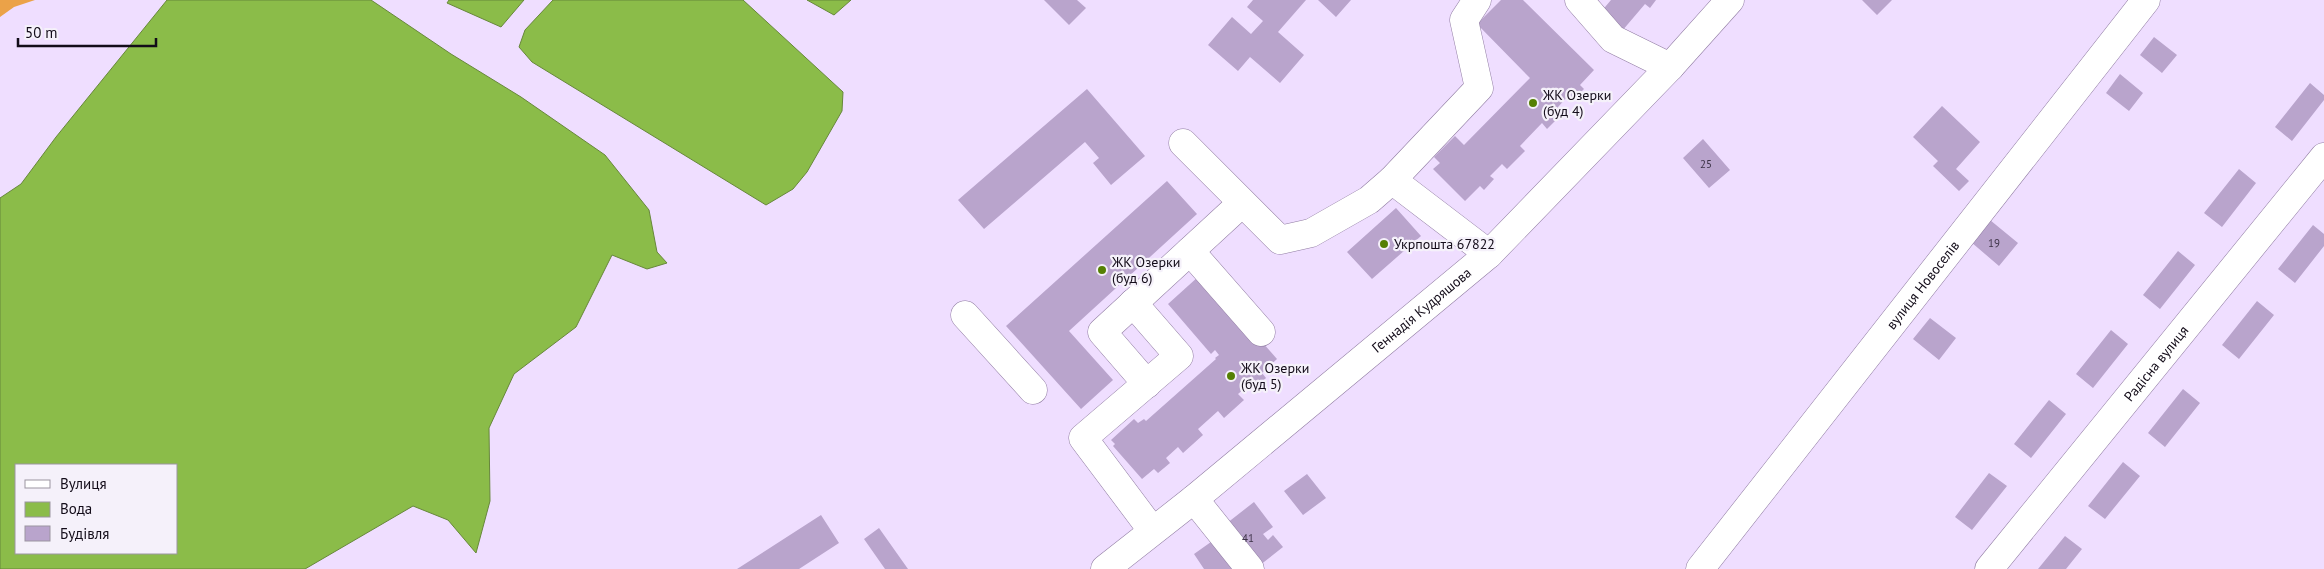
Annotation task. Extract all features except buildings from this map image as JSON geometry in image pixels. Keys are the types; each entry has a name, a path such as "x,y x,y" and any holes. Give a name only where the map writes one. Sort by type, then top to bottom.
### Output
{"street":[{"path":"1183,143 1280,240 1311,233 1368,200 1392,180 1479,88 1464,20 1477,0"},
{"path":"1579,0 1613,39 1670,67"},
{"name":"Геннадія Кудряшова","path":"1105,569 1152,530 1194,499 1489,254 1670,67 1730,0"},
{"name":"вулиця Новоселів","path":"1700,569 2146,0"},
{"name":"Радісна вулиця","path":"1989,569 2324,157"},
{"path":"1392,180 1489,254"},
{"path":"1146,384 1102,332 1242,203"},
{"path":"1190,251 1261,332"},
{"path":"1133,303 1179,356 1084,438 1152,530"},
{"path":"965,315 1033,390"},
{"path":"1194,499 1250,569"}],"shaded area":[{"path":"0,0 35,0 14,7 0,17"}],"water":[{"path":"167,0 371,0 451,54 521,97 605,155 649,210 657,252 667,263 647,269 612,255 576,327 514,374 489,428 490,501 476,553 448,520 413,506 305,569 0,569 0,198 21,184 56,137"},
{"path":"449,0 524,0 501,27 447,3"},
{"path":"553,0 743,0 843,92 842,111 807,172 793,189 766,205 532,62 519,47 525,30"},
{"path":"807,0 851,0 834,15"}],"place":[{"name":"ЖК Озерки (буд 4)","path":"1533,103"},
{"name":"Укрпошта 67822","path":"1384,244"},
{"name":"ЖК Озерки (буд 6)","path":"1102,270"},
{"name":"ЖК Озерки (буд 5)","path":"1231,376"}]}
